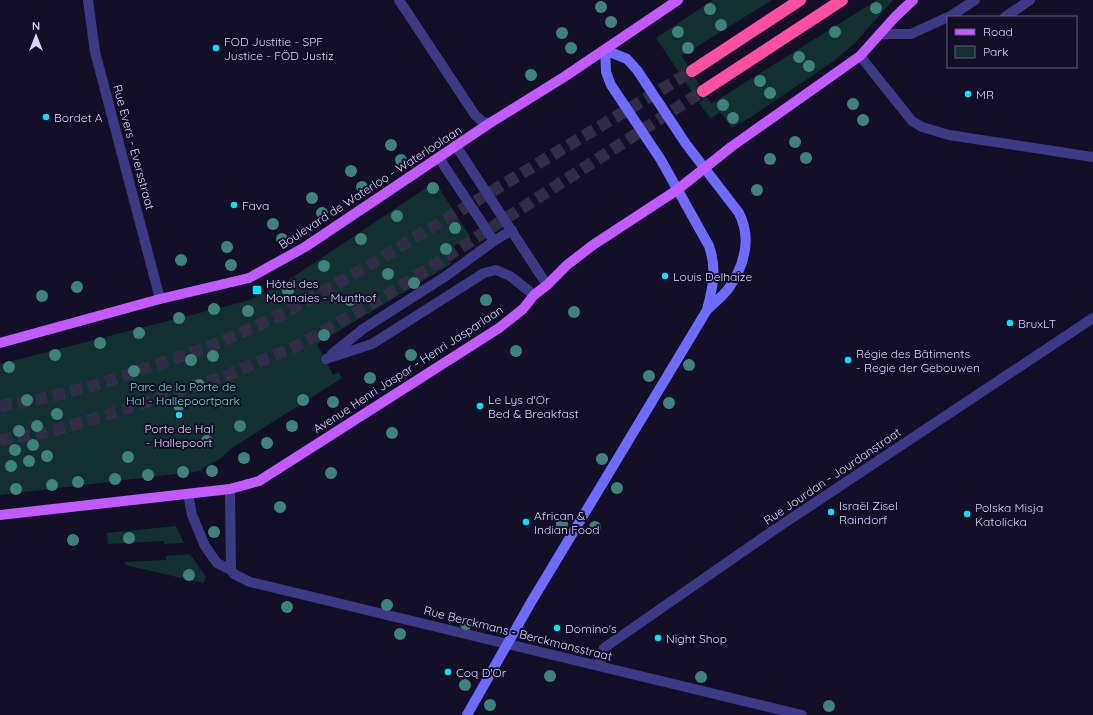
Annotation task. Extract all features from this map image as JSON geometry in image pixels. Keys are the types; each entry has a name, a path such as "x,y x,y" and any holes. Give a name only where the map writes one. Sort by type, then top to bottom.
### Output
{"highway":[{"path":"692,71 800,0"},
{"path":"703,90 842,0"}],"main road":[{"name":"Boulevard de Waterloo - Waterloolaan","path":"0,343 160,299 249,278 305,247 490,123 606,50 678,0"},
{"name":"Avenue Henri Jaspar - Henri Jasparlaan","path":"0,515 230,490 259,481 492,332 523,309 534,295 547,285 567,265 593,245 677,190 731,147 860,56 913,0"},
{"path":"467,715 507,644 707,310 728,289 741,266 745,252 747,239 744,222 739,213 704,169 637,70 627,59 606,50 606,72 611,85 661,160 709,246 712,254 714,277 707,310"}],"street":[{"name":"Rue Evers - Eversstraat","path":"88,0 95,52 160,299"},
{"path":"399,0 475,115 483,122 490,123"},
{"path":"951,16 975,0"},
{"path":"1006,16 1030,0"},
{"path":"880,34 911,34 947,18"},
{"path":"860,56 912,121 922,127 949,135 1093,157"},
{"path":"456,146 547,285"},
{"path":"439,158 494,241"},
{"path":"512,230 494,241 446,276 363,329 326,359 372,344 484,273 496,270 510,276 534,295"},
{"name":"Rue Jourdan - Jourdanstraat","path":"599,666 604,648 774,530 1093,318"},
{"path":"188,494 192,515 205,546 217,563 231,570 230,490"},
{"name":"Rue Berckmans - Berckmansstraat","path":"231,570 234,574 250,582 802,715"}],"green space":[{"path":"713,0 772,0 682,56 711,104 877,0 893,0 855,43 834,61 751,117 732,128 720,112 711,119 699,103 703,100 698,92 694,95 656,38"},
{"name":"Parc de la Porte de Hal - Hallepoortpark","path":"435,182 470,236 443,253 451,264 317,344 333,375 339,372 342,378 232,448 220,459 201,469 201,471 0,495 0,364 250,300 284,283"},
{"path":"176,526 184,543 164,544 164,541 108,544 107,533"},
{"path":"190,554 206,577 203,583 125,565 125,562 166,560 166,556"}],"tunnel":[{"path":"0,406 36,400 93,386 209,347 283,314 366,267 692,71"},
{"path":"0,440 49,432 103,416 220,378 299,345 392,292 703,91"}],"place":[{"name":"FOD Justitie - SPF Justice - FÖD Justiz","path":"216,48"},
{"name":"MR","path":"968,94"},
{"name":"Bordet A","path":"46,117"},
{"name":"Fava","path":"234,205"},
{"name":"Louis Delhaize","path":"665,276"},
{"name":"Hôtel des Monnaies - Munthof","path":"257,290"},
{"name":"BruxLT","path":"1010,323"},
{"name":"Régie des Bâtiments - Regie der Gebouwen","path":"848,360"},
{"name":"Le Lys d'Or Bed & Breakfast","path":"480,406"},
{"name":"Porte de Hal - Hallepoort","path":"179,415"},
{"name":"Israël Zisel Raindorf","path":"831,512"},
{"name":"Polska Misja Katolicka","path":"967,514"},
{"name":"African & Indian Food","path":"526,522"},
{"name":"Domino's","path":"557,628"},
{"name":"Night Shop","path":"658,638"},
{"name":"Coq D'Or","path":"448,672"}]}
